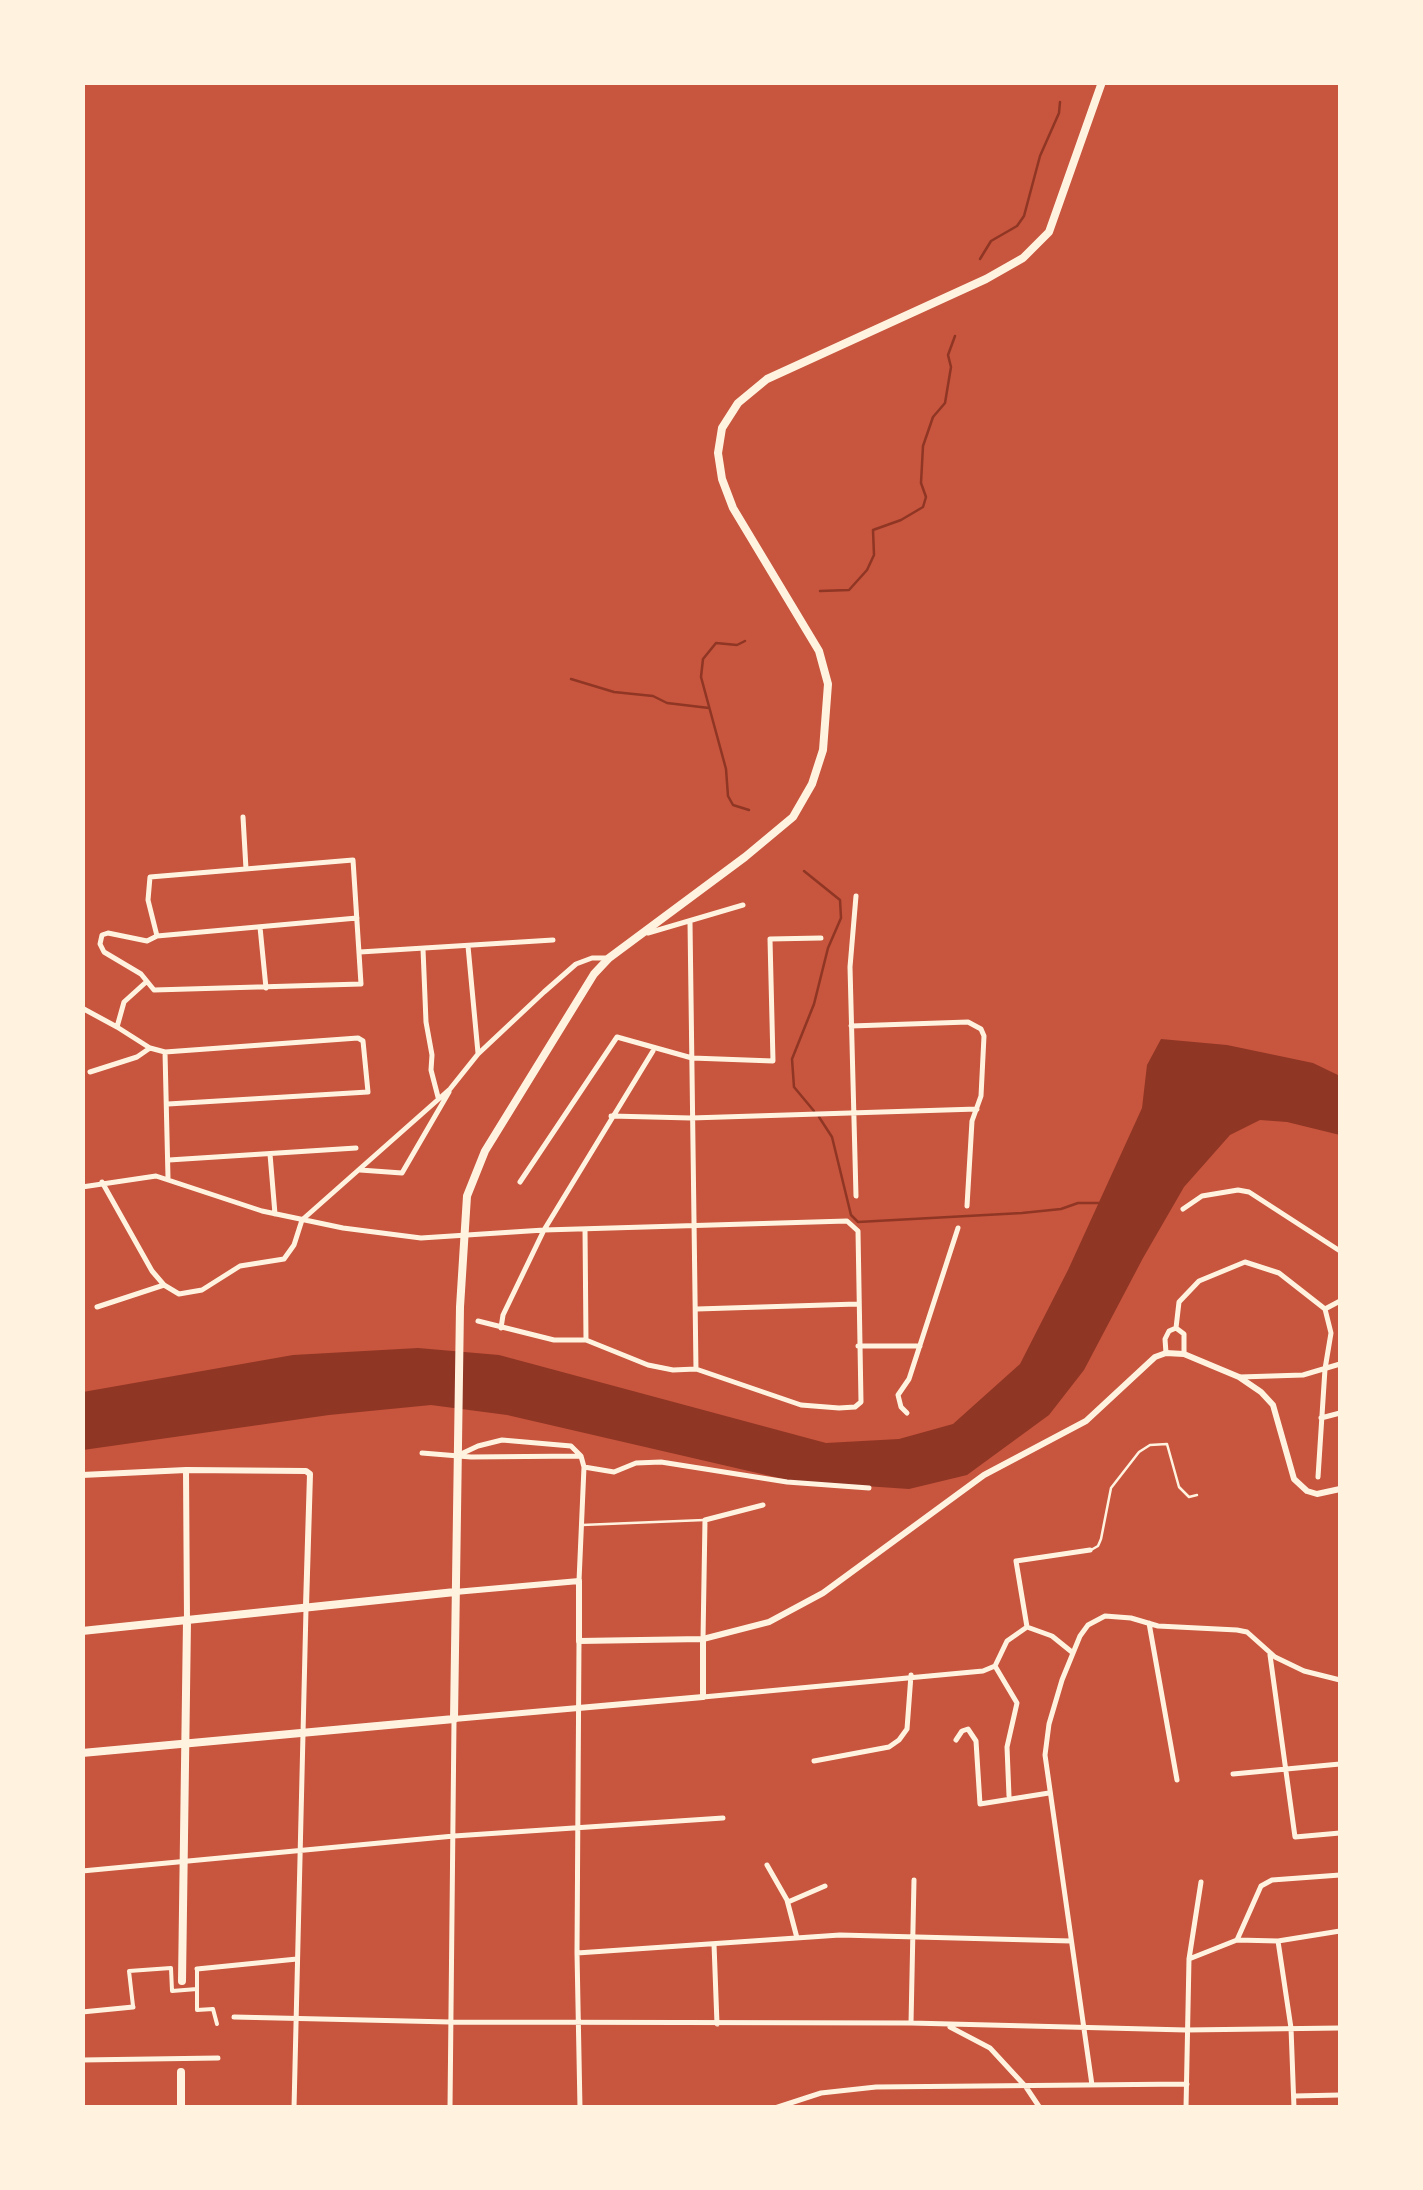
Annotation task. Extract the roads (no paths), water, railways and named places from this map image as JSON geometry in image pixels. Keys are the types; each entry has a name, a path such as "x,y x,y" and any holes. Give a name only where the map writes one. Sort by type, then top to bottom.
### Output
{"main road":[{"path":"82,1753 454,1719 460,1307 468,1196 485,1152 594,974 609,958 792,817 812,784 822,750 828,684 819,650 733,508 718,453 722,428 738,403 766,379 986,279 1023,258 1050,232 1102,82"},
{"path":"82,1631 455,1592"},
{"path":"182,1981 186,1621"},
{"path":"181,2072 181,2108"}],"street":[{"path":"243,817 246,869"},
{"path":"157,936 148,900 150,877 353,860 360,952 361,984 154,990 141,974 104,952 99,939 117,933 147,940 357,918"},
{"path":"856,896 850,967 856,1196"},
{"path":"640,935 742,905"},
{"path":"690,922 696,1369"},
{"path":"260,927 266,988"},
{"path":"520,1182 616,1036 692,1058 773,1061 770,938 821,938"},
{"path":"360,952 553,940"},
{"path":"468,946 478,1054"},
{"path":"423,948 426,1022 438,1097"},
{"path":"360,1170 402,1174 450,1089 478,1054 576,964 592,958 609,958"},
{"path":"117,1027 120,1008 145,983"},
{"path":"82,1008 150,1048 165,1052 358,1038 363,1041 366,1094 168,1104"},
{"path":"851,1026 968,1022 981,1028 983,1056 972,1121 967,1206"},
{"path":"90,1072 150,1048"},
{"path":"501,1328 502,1315 544,1230 654,1050"},
{"path":"165,1052 168,1179"},
{"path":"102,1182 152,1271 164,1286 179,1294 189,1294 240,1266 284,1259 294,1245 302,1220 450,1089"},
{"path":"611,1116 691,1118 977,1109"},
{"path":"168,1160 356,1148"},
{"path":"270,1154 276,1214"},
{"path":"82,1187 156,1176 276,1214 421,1238 544,1230 848,1221 858,1231 860,1402 839,1408 801,1405 696,1369 673,1370 648,1364 586,1340 554,1340 478,1320"},
{"path":"1184,1209 1202,1196 1249,1192 1340,1251"},
{"path":"908,1413 901,1407 898,1395 909,1378 958,1228"},
{"path":"585,1229 586,1340"},
{"path":"1176,1328 1179,1302 1188,1290 1199,1281 1245,1262 1278,1272 1325,1310 1331,1333 1318,1477"},
{"path":"97,1307 164,1286"},
{"path":"1325,1310 1340,1301"},
{"path":"696,1308 857,1304"},
{"path":"1166,1353 1165,1339 1176,1328"},
{"path":"1176,1328 1184,1334 1184,1354"},
{"path":"858,1346 920,1346"},
{"path":"579,1641 703,1639 769,1622 823,1593 984,1475 1086,1420 1155,1358 1166,1353 1184,1354 1239,1377 1261,1392 1273,1405 1294,1480 1306,1491 1317,1494 1340,1489"},
{"path":"1239,1377 1303,1375 1340,1364"},
{"path":"1321,1418 1340,1413"},
{"path":"459,1456 502,1440 571,1446 581,1456 584,1467 579,1581 576,1953 580,2108"},
{"path":"422,1452 459,1456 581,1456"},
{"path":"584,1467 614,1472 636,1463 661,1462 787,1482 869,1488"},
{"path":"186,1470 186,1621"},
{"path":"82,1475 186,1470 310,1474 294,2108"},
{"path":"703,1698 705,1520 763,1505"},
{"path":"1028,1627 1016,1562 1090,1550"},
{"path":"455,1592 579,1581"},
{"path":"1092,2085 1045,1742 1062,1680 1080,1636 1096,1619 1105,1616 1149,1624 1237,1630 1247,1632 1269,1652 1304,1671 1340,1680"},
{"path":"1149,1624 1177,1780"},
{"path":"996,1666 1006,1641 1028,1627 1052,1636 1073,1653"},
{"path":"1269,1652 1294,1837 1340,1833"},
{"path":"450,2108 454,1719 911,1675 967,1674 996,1666"},
{"path":"996,1666 1017,1704 1007,1747 1009,1797"},
{"path":"814,1761 889,1747 900,1740 906,1729 911,1675"},
{"path":"956,1740 962,1730 968,1729 976,1740 980,1804 1049,1793"},
{"path":"1233,1774 1340,1764"},
{"path":"82,1871 454,1836 724,1818"},
{"path":"767,1865 788,1902 797,1938"},
{"path":"1236,1940 1261,1886 1272,1880 1340,1875"},
{"path":"910,2023 914,1880"},
{"path":"1186,2108 1189,1959 1201,1882"},
{"path":"788,1902 825,1886"},
{"path":"1189,1959 1236,1940 1278,1941 1340,1931"},
{"path":"576,1953 840,1935 1071,1941"},
{"path":"1278,1941 1291,2028 1294,2108"},
{"path":"714,1944 716,2024"},
{"path":"217,2024 214,2010 198,2010 196,1969 297,1959"},
{"path":"82,2012 133,2008 129,1971 171,1968 172,1990 197,1989"},
{"path":"234,2016 297,2020 910,2023 1186,2030 1340,2028"},
{"path":"948,2025 990,2048 1026,2086 1040,2108"},
{"path":"82,2060 218,2058"},
{"path":"775,2108 820,2093 876,2087 1187,2084"},
{"path":"1294,2096 1340,2095"}],"lane":[{"path":"1090,1550 1098,1546 1111,1488 1139,1452 1150,1445 1167,1444 1178,1486 1189,1496 1197,1496"},
{"path":"580,1524 705,1520"}],"waterway":[{"path":"980,259 991,241 1017,226 1024,216 1060,102"},
{"path":"820,591 849,590 867,570 874,555 873,530 923,507 923,446 933,417 945,403 951,367 948,355 955,336"},
{"path":"745,641 737,645 716,643 703,659 701,677 726,769 728,796 733,805 749,810"},
{"path":"571,679 614,692 709,708"},
{"path":"804,871 840,900 841,918 792,1059 794,1087 814,1111"},
{"path":"819,1117 832,1137 851,1215 858,1222 1022,1213 1099,1203"}]}
